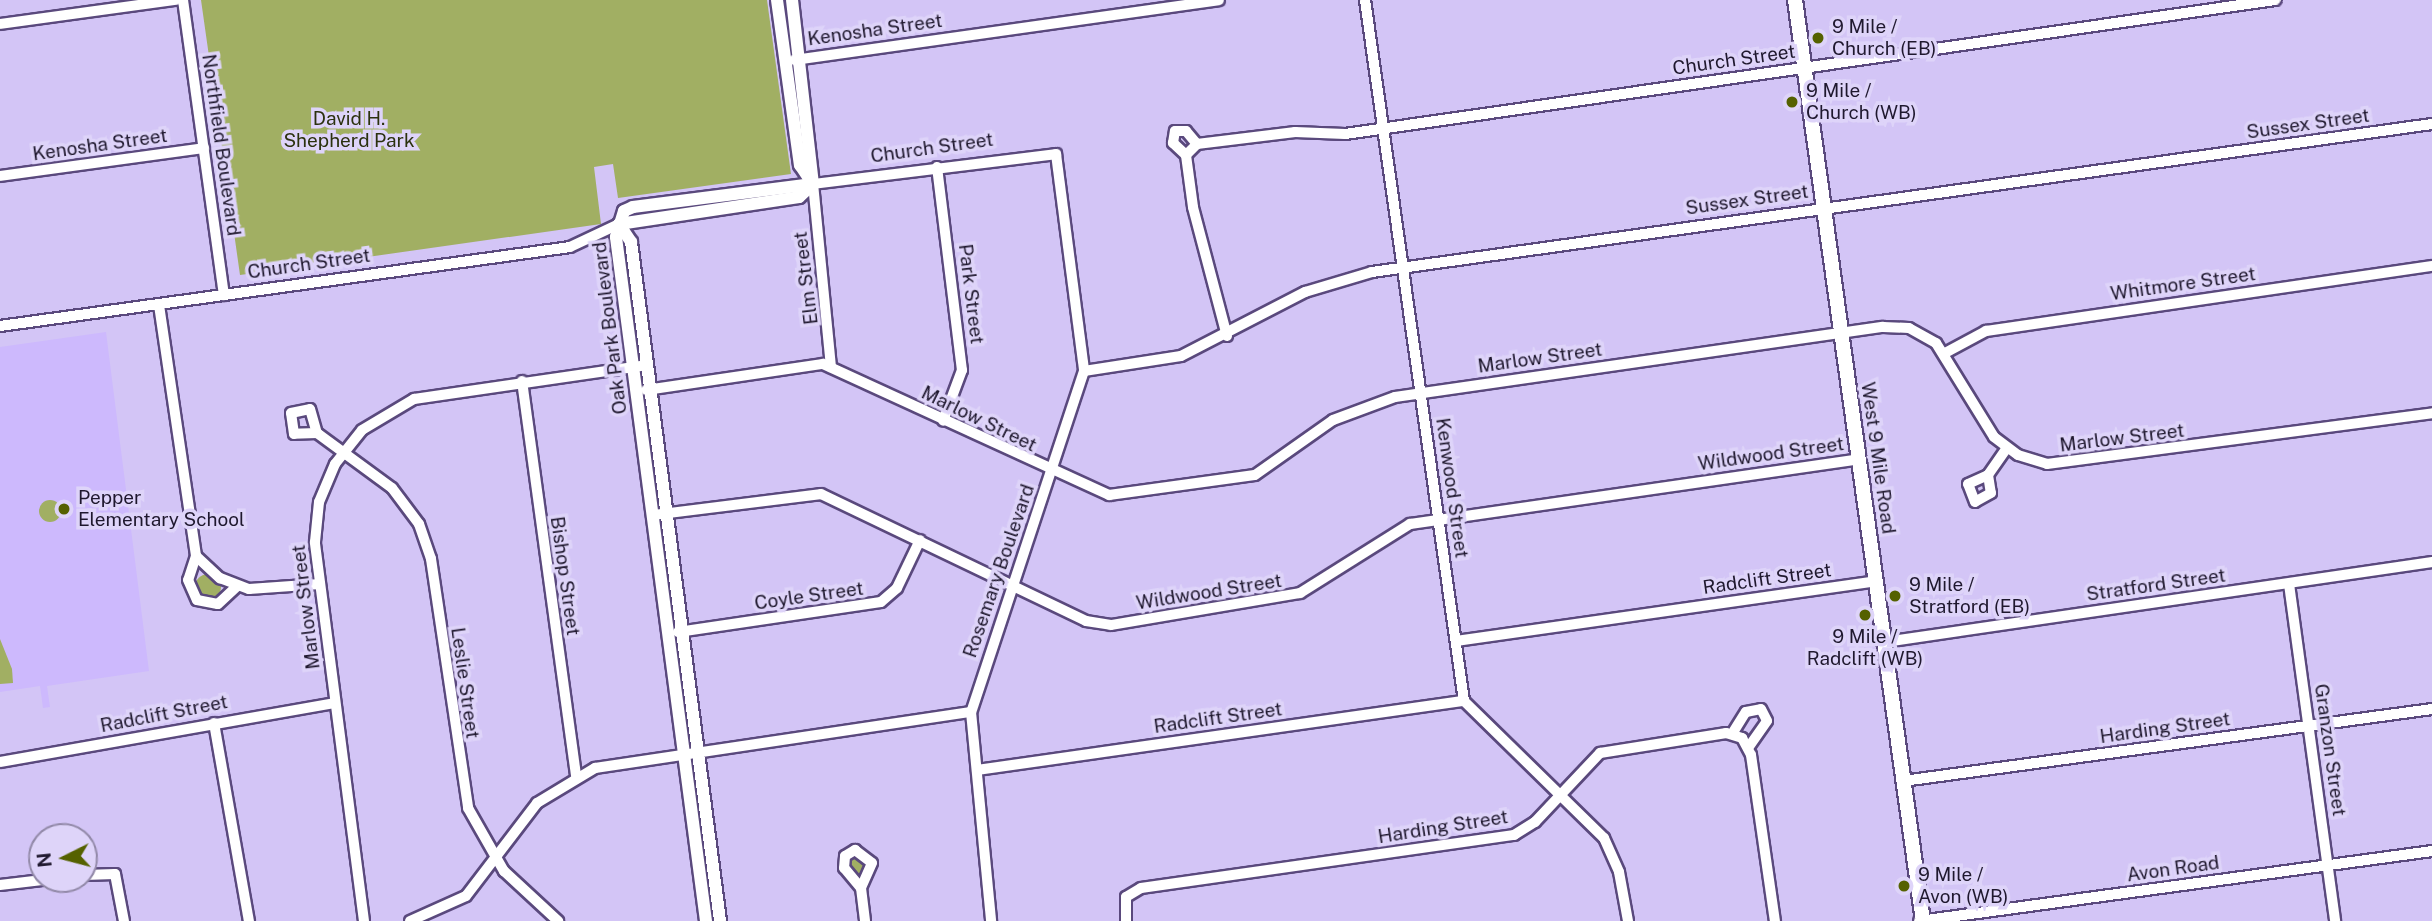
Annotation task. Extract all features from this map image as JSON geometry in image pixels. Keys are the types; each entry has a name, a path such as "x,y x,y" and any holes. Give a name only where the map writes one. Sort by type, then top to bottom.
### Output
{"main road":[{"name":"West 9 Mile Road","path":"1795,0 1885,642 1921,921"}],"street":[{"path":"0,24 176,0"},
{"name":"Northfield Boulevard","path":"183,0 224,295"},
{"path":"777,0 800,165 813,184"},
{"path":"792,0 813,184"},
{"name":"Kenosha Street","path":"786,61 1219,0"},
{"name":"Kenwood Street","path":"1365,0 1464,701"},
{"name":"Church Street","path":"1227,336 1195,217 1186,155 1173,143 1175,131 1186,131 1198,144 1384,128 1804,69 2207,5 2275,0"},
{"name":"Sussex Street","path":"1084,371 1181,356 1227,336 1305,292 1403,267 2432,124"},
{"path":"1186,155 1198,144"},
{"name":"Kenosha Street","path":"0,176 204,148"},
{"name":"Church Street","path":"619,224 633,206 743,189 813,184 1056,153"},
{"name":"Rosemary Boulevard","path":"991,921 971,712 1084,371 1056,153"},
{"name":"Park Street","path":"937,167 962,370 943,421"},
{"name":"Church Street","path":"0,326 570,247 619,224 799,197 813,184"},
{"name":"Elm Street","path":"813,184 831,367"},
{"path":"743,189 746,204"},
{"path":"687,198 689,213"},
{"name":"Oak Park Boulevard","path":"619,224 631,242 682,632 706,921"},
{"name":"Oak Park Boulevard","path":"619,224 633,366 668,634 692,751 720,921"},
{"name":"Whitmore Street","path":"1945,353 1986,331 2432,266"},
{"path":"159,304 196,556 188,580 197,600 218,604 237,586"},
{"name":"Marlow Street","path":"831,367 1051,473 1109,495 1255,475 1352,410 1421,393 1841,333 1909,328 1945,353 1976,414 2007,448 2066,466 2432,413"},
{"name":"Marlow Street","path":"363,921 320,584 316,520 343,452 373,421 403,403 522,381 648,365"},
{"path":"636,391 831,367"},
{"name":"Bishop Street","path":"522,381 576,776"},
{"name":"Leslie Street","path":"317,433 392,488 424,534 461,782 474,824 496,860 558,921"},
{"path":"1988,475 2007,448"},
{"name":"Wildwood Street","path":"653,515 816,493 1102,625 1244,607 1322,584 1396,531 1438,519 1859,459"},
{"name":"Coyle Street","path":"668,634 881,602 897,588 920,540"},
{"path":"196,556 237,586 268,590 320,584"},
{"name":"Stratford Street","path":"1885,642 2432,562"},
{"name":"Radclift Street","path":"1456,640 1876,581"},
{"name":"Granzon Street","path":"2289,584 2335,921"},
{"path":"1464,701 1561,794 1608,846 1628,921"},
{"name":"Radclift Street","path":"977,770 1464,701"},
{"name":"Radclift Street","path":"0,762 335,703"},
{"path":"1749,747 1732,734 1746,712 1761,709 1767,721 1749,747 1775,921"},
{"name":"Harding Street","path":"1903,781 2432,709"},
{"path":"410,921 466,896 496,860 527,813 576,776 692,751 971,712"},
{"path":"214,723 249,921"},
{"name":"Harding Street","path":"1126,921 1128,894 1507,837 1535,822 1605,751 1732,734"},
{"name":"Avon Road","path":"1921,921 2432,851"},
{"path":"98,875 115,874 124,921"},
{"path":"0,886 28,882"},
{"path":"861,888 865,921"}],"shaded area":[{"name":"Pepper Elementary School","path":"106,332 149,671 47,686 50,707 43,708 40,686 0,692 0,347"}],"green space":[{"name":"David H. Shepherd Park","path":"201,0 767,0 791,174 618,198 613,164 594,167 601,224 240,275"},
{"path":"50,500 58,503 61,511 58,519 50,522 42,519 39,511 42,503"},
{"path":"208,574 217,578 221,587 217,596 208,600 199,596 195,587 199,578"},
{"path":"0,639 12,669 13,683 0,684"},
{"path":"854,858 860,858 865,866 863,872 854,874 849,869 849,863"}],"place":[{"name":"9 Mile / Church (EB)","path":"1818,38"},
{"name":"9 Mile / Church (WB)","path":"1792,102"},
{"name":"Pepper Elementary School","path":"64,509"},
{"name":"9 Mile / Stratford (EB)","path":"1895,596"},
{"name":"9 Mile / Radclift (WB)","path":"1865,615"},
{"name":"9 Mile / Avon (WB)","path":"1904,886"}]}
